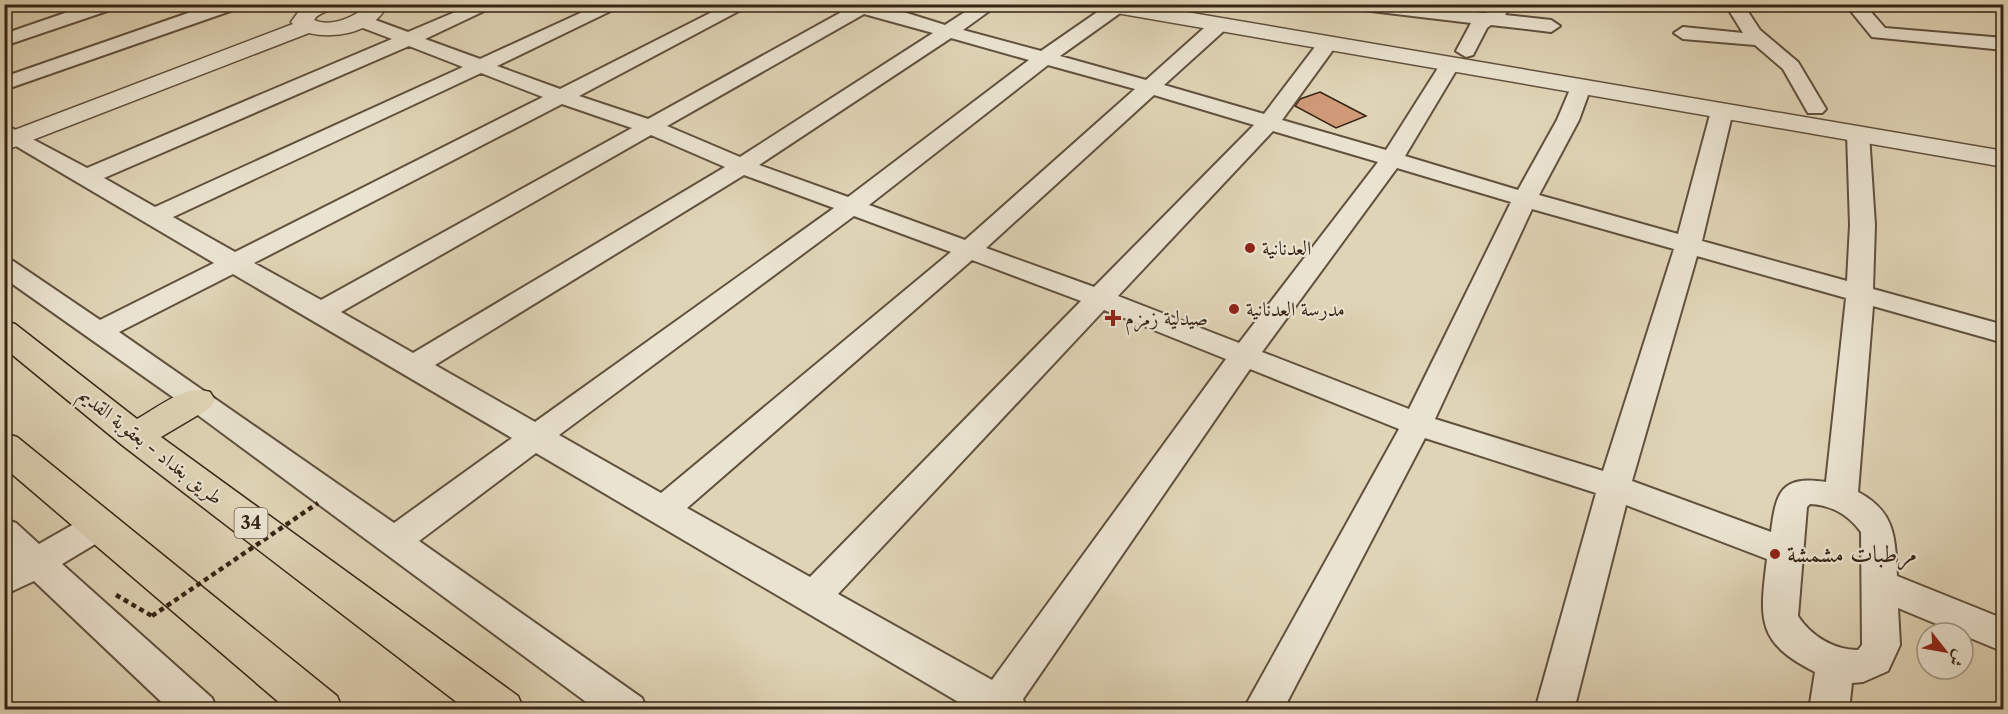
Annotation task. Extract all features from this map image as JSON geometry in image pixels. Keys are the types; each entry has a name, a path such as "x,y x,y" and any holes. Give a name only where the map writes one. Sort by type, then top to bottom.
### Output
{"highway":[{"name":"طريق بغداد - بعقوبة القديم","path":"4,331 135,436 502,710"},
{"path":"135,436 198,400"},
{"path":"4,446 321,710"}],"street":[{"path":"4,40 110,4"},
{"path":"4,84 233,4"},
{"path":"86,177 490,4"},
{"path":"154,216 616,4"},
{"path":"100,331 743,4"},
{"path":"413,366 742,166 990,4"},
{"path":"1193,4 1458,57 1815,110 1938,139 2004,159"},
{"path":"1353,4 1397,7 1486,20 1551,26"},
{"path":"9,137 86,177 234,262 813,597 999,708 1243,357 1392,159 1479,25 1499,11 1500,4"},
{"path":"1734,4 1746,25 1791,66 1815,110"},
{"path":"1854,4 1879,33 2004,44"},
{"path":"320,312 651,127 860,6 1150,87 1525,200 2004,334"},
{"path":"395,541 534,436 851,207 1045,58 1108,6 1220,24 1339,23 1458,57 1581,87 1858,134 2004,141"},
{"path":"9,137 317,10 330,28 366,13 408,38 559,96 651,127 742,166 1101,299 1243,357 1418,424 1614,487 1786,552"},
{"path":"813,597 1269,122 1339,23"},
{"path":"663,510 969,250 1220,24"},
{"path":"1683,33 1761,40"},
{"path":"1262,710 1418,424 1525,200 1568,120 1581,87"},
{"path":"1554,710 1614,487 1688,245 1722,111"},
{"path":"1841,498 1860,294 1863,181 1858,134"},
{"path":"4,266 198,400 628,710"},
{"path":"1816,492 1841,498 1862,510 1878,532 1880,655 1874,662 1864,666 1835,663 1805,648 1784,627 1780,616 1791,501 1796,495 1816,492"},
{"path":"4,582 100,525"},
{"path":"4,532 198,710"},
{"path":"1879,584 2004,636"},
{"path":"1829,710 1835,663"}],"path":[{"path":"113,593 152,616 318,503"}],"building":[{"path":"1320,92 1366,116 1336,128 1295,106 1300,99"}],"place":[{"name":"العدنانية","path":"1250,248"},
{"name":"مدرسة العدنانية","path":"1234,309"},
{"name":"صيدلية زمزم","path":"1113,318"},
{"name":"مرطبات مشمشة","path":"1775,554"}]}
